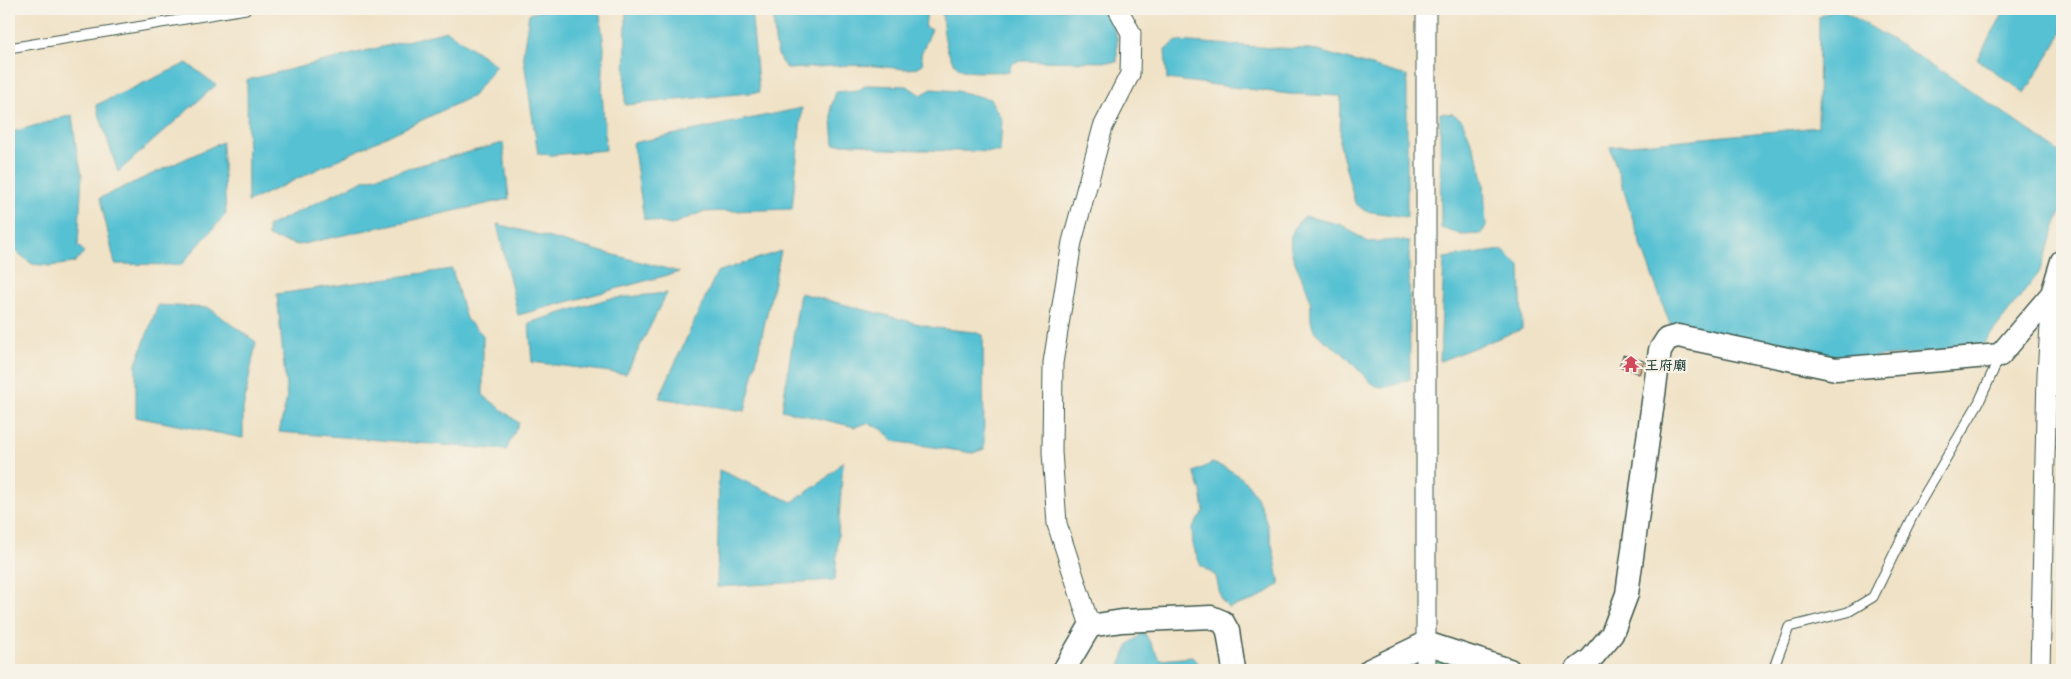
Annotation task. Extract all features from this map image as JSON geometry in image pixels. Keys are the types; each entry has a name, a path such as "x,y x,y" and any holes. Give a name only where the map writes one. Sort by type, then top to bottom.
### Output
{"street":[{"path":"1064,670 1090,626 1057,524 1052,452 1053,363 1072,242 1103,127 1130,74 1131,33 1118,9"},
{"path":"1426,9 1426,670"},
{"path":"2040,670 2047,374 2052,294 2062,261"},
{"path":"1576,670 1591,659 1612,634 1627,594 1660,350 1667,338 1678,336 1836,369 2000,355 2052,294"},
{"path":"1090,626 1122,621 1212,617 1223,622 1228,631 1234,670"},
{"path":"1370,670 1426,643 1509,670"}],"lane":[{"path":"9,48 246,9"},
{"path":"1773,670 1789,627 1848,612 1873,597 1915,511 1979,402 2000,355"}],"green space":[{"path":"1426,643 1509,670 1426,670"}],"water":[{"path":"546,9 592,9 600,15 604,47 602,92 606,150 552,155 538,154 523,54 529,14"},
{"path":"626,9 751,9 759,92 625,105"},
{"path":"773,9 927,9 925,28 932,29 921,54 923,64 915,68 850,65 789,69 780,59 777,51"},
{"path":"942,9 1105,9 1117,37 1117,62 1018,61 1011,64 1009,72 966,71 959,68 953,62 949,54 944,35"},
{"path":"1835,9 1840,9 1925,61 2062,154 2062,207 2039,273 1980,348 1865,358 1769,349 1670,324 1642,248 1610,147 1818,127 1819,17"},
{"path":"2006,9 2062,9 2062,33 2025,93 1977,59"},
{"path":"447,31 496,65 473,96 248,202 247,80"},
{"path":"1177,41 1311,49 1407,76 1407,217 1365,211 1355,203 1340,145 1341,96 1289,94 1167,79 1165,50"},
{"path":"187,63 216,85 118,172 96,105"},
{"path":"866,85 907,86 921,95 932,89 957,91 990,99 1002,120 1000,152 880,149 864,144 834,144 831,107 836,92 859,90"},
{"path":"802,108 792,209 702,212 671,225 644,219 633,143"},
{"path":"1440,113 1453,114 1462,120 1478,158 1484,183 1486,226 1481,234 1462,235 1441,228"},
{"path":"72,115 82,174 78,245 84,252 74,263 50,266 32,264 9,246 9,133"},
{"path":"222,142 226,214 181,265 115,264 100,198"},
{"path":"503,143 509,199 298,245 268,237 268,226 364,180"},
{"path":"1305,216 1342,225 1367,242 1398,240 1409,242 1410,379 1390,386 1381,387 1373,384 1341,352 1314,330 1311,321 1310,300 1292,255 1291,245 1291,235"},
{"path":"497,224 679,272 518,315"},
{"path":"1502,250 1520,266 1522,329 1440,361 1444,258"},
{"path":"781,251 745,411 659,398 717,272"},
{"path":"452,269 466,319 483,335 483,395 519,423 506,450 279,432 287,398 277,294"},
{"path":"667,293 626,374 532,362 529,323 607,299"},
{"path":"800,293 935,328 974,332 983,335 984,449 973,453 893,441 882,429 867,423 855,427 782,410"},
{"path":"158,305 209,308 256,342 243,409 243,438 136,417 136,364"},
{"path":"843,461 835,580 717,587 719,470 792,502 823,481"},
{"path":"1212,463 1238,475 1246,482 1260,504 1269,530 1280,584 1257,599 1228,608 1221,599 1216,576 1201,566 1193,546 1192,528 1204,511 1201,491 1194,472"},
{"path":"1144,632 1160,660 1192,657 1204,670 1118,670 1129,644"}],"building":[{"name":"王府廟","path":"1623,355 1644,361 1639,374 1619,366"}],"place":[{"name":"王府廟","path":"1631,364"}]}
